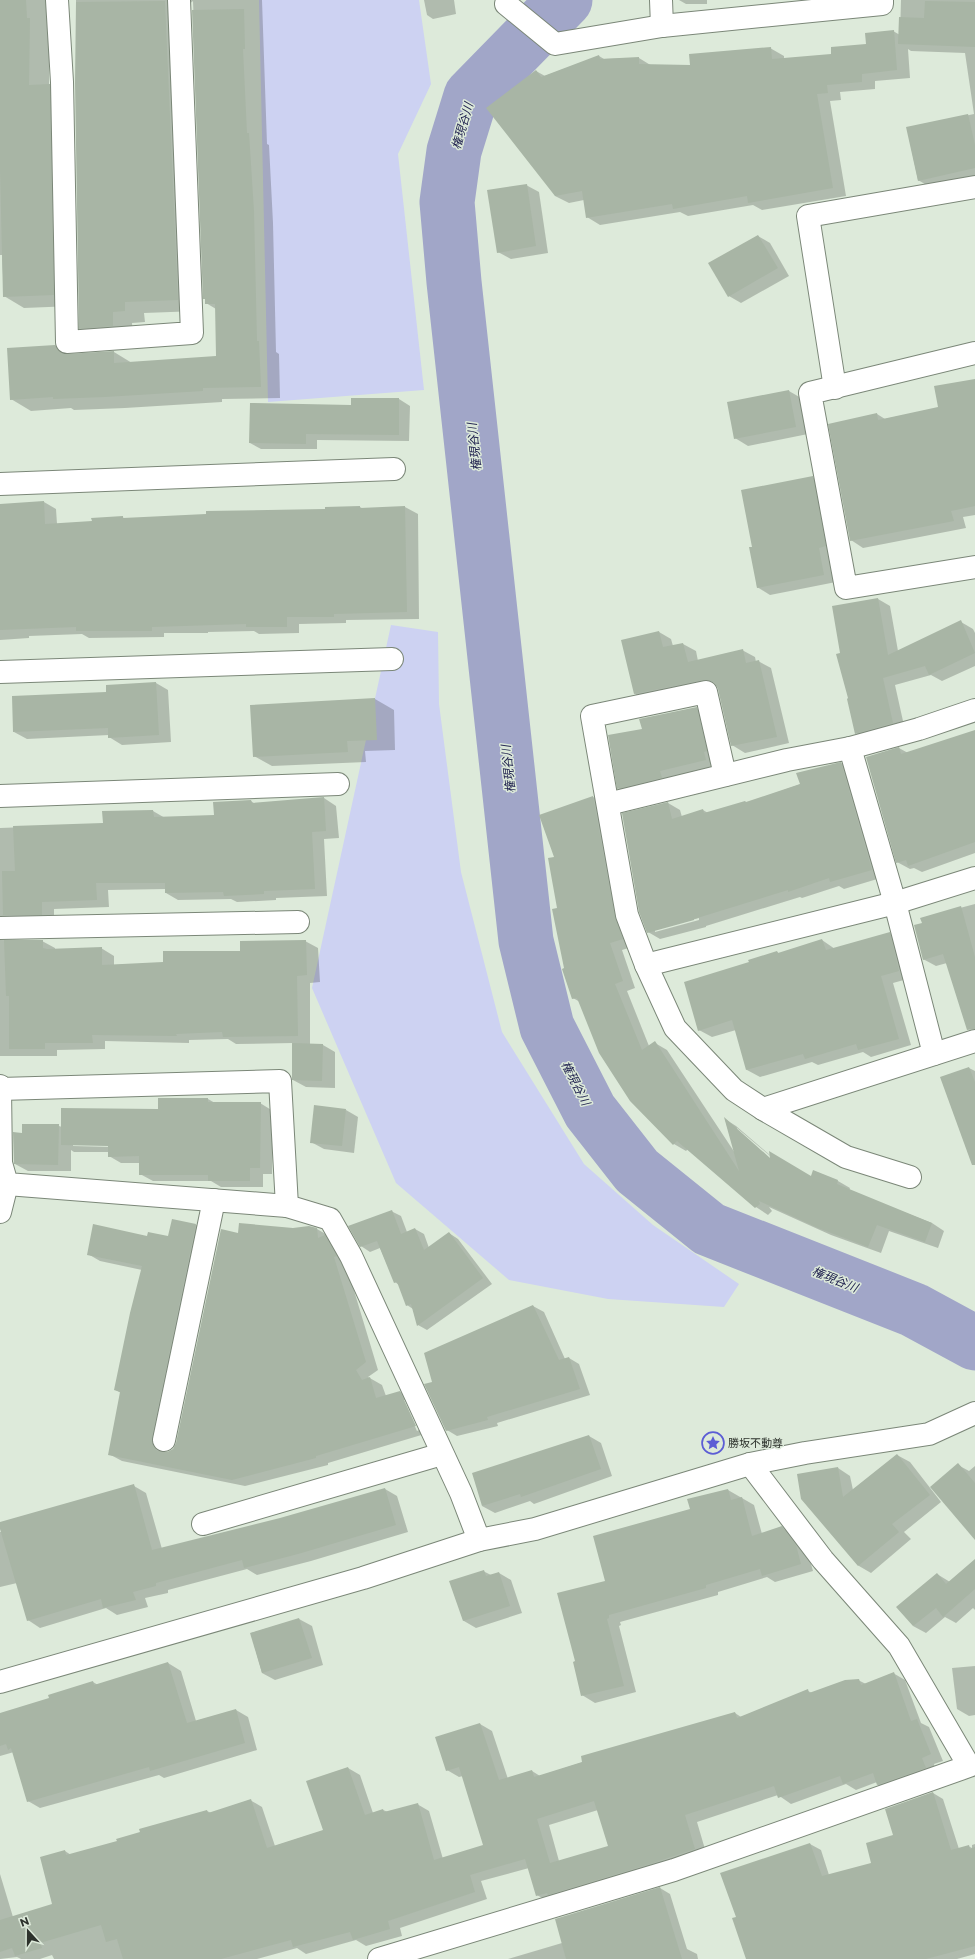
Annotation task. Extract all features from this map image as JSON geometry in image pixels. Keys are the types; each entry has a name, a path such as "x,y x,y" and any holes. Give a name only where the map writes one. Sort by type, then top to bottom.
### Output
{"street":[{"path":"57,0 62,82 67,342 192,333 179,0"},
{"path":"661,0 662,26"},
{"path":"506,4 555,44 662,26 882,4 882,0"},
{"path":"835,388 808,216 975,188"},
{"path":"975,354 810,393 846,588 975,567"},
{"path":"0,484 394,469"},
{"path":"0,672 392,659"},
{"path":"725,776 706,692 592,716 627,915 646,965 675,1028 734,1090 763,1109 846,1157 910,1177"},
{"path":"608,804 850,748 919,729 975,710"},
{"path":"850,748 894,903 934,1054"},
{"path":"0,796 338,784"},
{"path":"646,965 894,903 975,878"},
{"path":"0,928 298,922"},
{"path":"763,1109 975,1041"},
{"path":"0,1090 280,1081 287,1206"},
{"path":"0,1086 0,1163 7,1184 0,1212"},
{"path":"7,1184 287,1206 330,1219 351,1256 442,1454 462,1493 479,1540"},
{"path":"164,1440 214,1200"},
{"path":"0,1682 356,1580 479,1540 535,1529 750,1464 805,1453 929,1434 975,1413"},
{"path":"203,1524 442,1454"},
{"path":"379,1959 674,1870 972,1772 899,1646 823,1560 750,1464"}],"shaded area":[{"path":"259,0 419,0 431,84 398,154 424,390 268,402"},
{"path":"391,625 438,632 439,704 461,872 502,1032 584,1164 653,1225 739,1284 724,1307 608,1299 509,1280 396,1183 312,988"}],"building":[{"path":"0,0 26,0 27,18 30,18 29,85 50,84 54,295 3,297 0,169"},
{"path":"165,1 178,300 125,302 125,311 113,312 113,326 79,329 75,83 76,2"},
{"path":"925,1 975,2 975,47 898,44 899,17 924,18"},
{"path":"244,9 245,49 243,49 247,133 249,133 254,211 257,341 259,341 261,387 203,388 203,391 105,397 53,399 53,397 10,400 7,348 55,345 61,353 67,354 114,351 114,363 216,356 215,304 205,304 205,299 203,299 192,10"},
{"path":"894,30 897,70 862,74 862,82 827,85 828,93 817,94 833,188 748,203 747,196 673,209 672,204 586,218 582,191 555,196 486,108 536,70 541,77 599,55 600,59 639,57 639,64 690,65 689,54 771,47 772,59 831,54 831,47 866,44 865,33"},
{"path":"968,114 975,145 975,168 918,181 906,127"},
{"path":"527,184 536,246 497,253 487,190"},
{"path":"758,235 778,268 728,297 708,263"},
{"path":"975,379 975,506 951,511 954,521 850,541 828,424 877,413 878,420 938,407 934,386"},
{"path":"789,390 796,427 734,439 727,402"},
{"path":"351,398 399,398 399,435 306,434 306,444 249,443 250,403 351,405"},
{"path":"813,476 826,546 819,548 824,575 757,588 749,547 752,547 741,490"},
{"path":"44,501 45,524 92,521 91,518 123,516 123,518 206,514 206,511 405,506 407,612 334,614 334,617 287,617 287,627 246,627 246,624 152,627 152,631 76,631 76,627 0,630 0,504"},
{"path":"878,598 888,655 961,620 975,653 929,675 925,666 883,678 893,723 855,734 848,698 836,654 840,653 832,606"},
{"path":"659,631 663,647 683,643 688,662 743,649 746,663 759,660 777,737 731,746 718,689 715,683 709,680 634,694 621,640"},
{"path":"156,682 159,735 108,738 108,728 13,732 12,696 106,692 106,685"},
{"path":"375,698 377,740 347,741 348,752 253,757 250,705"},
{"path":"697,707 707,751 704,752 706,760 660,771 662,778 617,789 608,735 642,729 639,719"},
{"path":"975,730 975,842 908,866 906,860 896,863 866,757 899,747 901,754"},
{"path":"841,762 872,870 830,882 829,878 788,892 788,890 694,920 647,933 639,912 622,813 668,802 672,819 703,809 704,813 745,801 746,802 800,784 796,773"},
{"path":"593,796 615,917 623,939 610,943 623,981 615,984 642,1050 655,1041 739,1171 724,1117 770,1158 769,1151 811,1176 813,1170 838,1180 837,1184 932,1223 925,1242 877,1225 868,1247 818,1228 759,1201 760,1204 755,1208 677,1141 673,1145 630,1101 599,1053 577,998 572,999 562,969 564,968 552,909 557,908 548,858 554,857 539,815"},
{"path":"324,797 326,831 312,832 315,889 264,891 264,894 224,896 223,892 165,893 165,883 96,883 97,900 42,902 42,915 3,915 2,871 15,871 13,826 103,823 102,811 153,810 154,817 214,815 213,802 251,800 252,803"},
{"path":"961,906 975,957 975,1029 967,1030 943,954 923,960 914,925 922,923 920,918"},
{"path":"890,932 899,971 881,976 899,1039 858,1050 856,1044 805,1059 803,1054 746,1070 732,1020 698,1031 684,982 749,962 748,960 777,951 778,953 822,939 826,950"},
{"path":"4,940 43,940 43,948 47,949 102,947 102,965 163,962 163,951 240,951 240,941 306,940 307,975 297,976 298,1036 223,1037 222,1032 176,1034 177,1036 92,1035 93,1043 45,1043 45,1049 9,1049 9,996 6,996"},
{"path":"292,1043 323,1044 322,1081 292,1080"},
{"path":"969,1067 975,1082 975,1165 972,1165 940,1077"},
{"path":"158,1098 208,1098 208,1102 261,1102 260,1168 250,1168 250,1181 208,1181 208,1175 139,1175 139,1156 108,1157 108,1146 61,1145 61,1108 158,1109"},
{"path":"314,1105 346,1109 342,1146 310,1143"},
{"path":"22,1124 59,1124 58,1165 14,1164 13,1132 22,1133"},
{"path":"392,1210 401,1234 415,1228 424,1250 449,1232 483,1278 417,1326 411,1304 406,1306 397,1282 394,1283 377,1241 360,1247 348,1226"},
{"path":"172,1219 196,1224 152,1437 152,1444 156,1450 168,1452 173,1449 176,1443 221,1229 238,1233 239,1223 293,1228 309,1226 317,1228 318,1238 325,1235 337,1256 334,1257 366,1362 356,1370 362,1380 370,1377 376,1398 400,1391 416,1426 316,1456 316,1458 232,1480 108,1455 120,1392 114,1390 130,1313 142,1266 87,1255 93,1224 147,1236 148,1232 168,1236"},
{"path":"533,1305 559,1360 569,1357 580,1389 487,1417 488,1420 446,1431 424,1384 432,1382 424,1353"},
{"path":"589,1435 601,1469 521,1497 520,1494 482,1506 472,1473"},
{"path":"897,1454 930,1495 892,1524 899,1532 858,1566 801,1499 797,1474 838,1467 843,1497"},
{"path":"958,1463 975,1483 975,1540 930,1487"},
{"path":"134,1484 152,1550 280,1518 385,1488 396,1525 298,1554 244,1568 242,1560 156,1583 156,1586 133,1592 136,1600 103,1608 101,1599 27,1621 0,1529 0,1522"},
{"path":"728,1489 731,1500 742,1497 752,1536 782,1526 796,1545 801,1564 762,1576 760,1569 706,1585 706,1588 609,1615 609,1618 607,1619 624,1686 581,1696 573,1662 575,1661 557,1593 605,1581 593,1536 690,1509 687,1499"},
{"path":"975,1559 975,1589 943,1617 936,1608 913,1626 896,1607 937,1573 946,1584"},
{"path":"484,1570 486,1576 499,1572 510,1606 463,1621 449,1581"},
{"path":"299,1618 312,1658 262,1673 250,1633"},
{"path":"168,1662 187,1723 236,1709 245,1743 150,1771 149,1767 27,1802 11,1748 8,1750 6,1744 0,1746 0,1713 49,1698 48,1695 93,1681 94,1685"},
{"path":"894,1672 911,1721 917,1719 931,1754 922,1758 926,1768 877,1785 873,1773 843,1784 840,1776 778,1798 774,1786 685,1815 695,1849 653,1863 548,1895 547,1893 536,1896 525,1859 470,1875 475,1892 388,1921 390,1929 353,1940 350,1932 293,1947 291,1940 221,1959 123,1959 117,1939 106,1942 101,1925 40,1943 42,1948 15,1956 12,1948 0,1952 0,1920 52,1904 40,1857 65,1850 66,1855 117,1841 116,1839 140,1832 139,1829 207,1810 208,1813 251,1799 267,1848 323,1830 306,1781 348,1767 365,1815 383,1809 384,1812 418,1803 434,1860 483,1845 459,1767 446,1771 435,1737 480,1723 499,1780 532,1770 534,1777 582,1762 581,1756 735,1712 737,1718 808,1689 809,1693 845,1680 859,1679 861,1685","holes":["594,1801 608,1846 550,1863 537,1819"]},
{"path":"933,1792 951,1850 969,1845 970,1849 975,1847 975,1946 926,1959 746,1959 732,1918 736,1917 720,1873 810,1843 822,1876 871,1863 866,1843 893,1835 885,1809"},
{"path":"660,1887 682,1959 566,1959 555,1919"}],"waterway":[{"name":"権現谷川","path":"565,0 471,96 454,151 447,202 454,282 526,941 547,1027 590,1111 637,1171 709,1229 914,1310 975,1343"}],"place":[{"name":"勝坂不動尊","path":"713,1443"}]}
